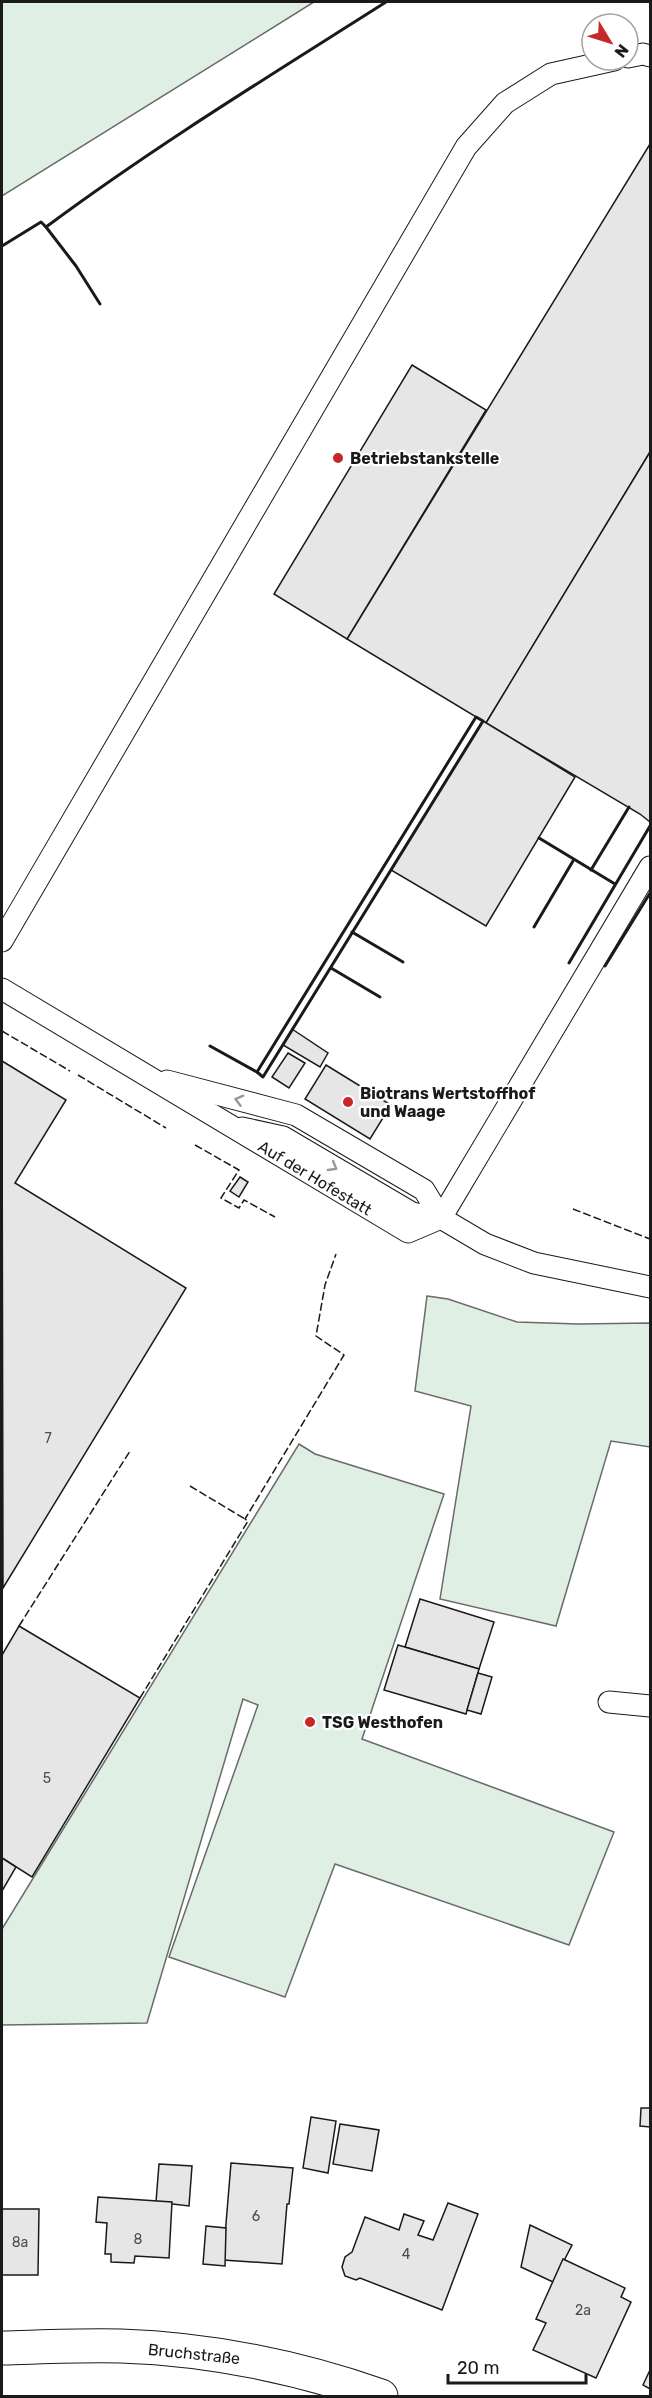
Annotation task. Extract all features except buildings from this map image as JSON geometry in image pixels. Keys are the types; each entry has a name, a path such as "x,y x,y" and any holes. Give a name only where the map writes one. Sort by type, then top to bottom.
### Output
{"street":[{"name":"Bruchstraße","path":"2,2348 121,2346 184,2351 247,2360 313,2376 381,2397"}],"lane":[{"path":"2,941 466,147 505,103 551,74 580,68"},
{"path":"441,1218 651,867"},
{"name":"Auf der Hofestatt","path":"2,989 408,1232 441,1218"},
{"path":"140,1073 296,1115 424,1190 441,1218"},
{"path":"225,1124 283,1137 412,1213 441,1218 485,1244 534,1263 651,1287"},
{"path":"609,1702 651,1706"}],"green space":[{"path":"2,2 314,2 2,196"},
{"path":"427,1296 448,1299 517,1322 650,1323 650,1447 611,1441 556,1626 440,1599 471,1406 415,1391"},
{"name":"TSG Westhofen","path":"299,1444 315,1454 444,1494 362,1739 614,1832 569,1945 335,1864 285,1997 169,1957 258,1705 243,1699 147,2023 2,2025 2,1929"}],"fence":[{"path":"2,1031 70,1071"},
{"path":"78,1075 166,1128"},
{"path":"195,1145 239,1170 221,1198 239,1208 244,1200 275,1217"},
{"path":"573,1209 650,1239"},
{"path":"140,1698 248,1521 245,1519 344,1355 316,1336 325,1285 336,1254"},
{"path":"19,1626 130,1451"},
{"path":"190,1486 245,1519"}],"wall":[{"path":"2,246 41,222 46,227 171,139 386,2"},
{"path":"46,227 76,266 100,304"},
{"path":"476,717 483,721 263,1077 257,1072 476,717"},
{"path":"591,870 629,807"},
{"path":"569,963 650,826"},
{"path":"539,838 615,884"},
{"path":"534,927 573,861"},
{"path":"605,966 650,893"},
{"path":"352,932 403,962"},
{"path":"331,968 380,997"},
{"path":"210,1046 257,1072"}],"place":[{"name":"Betriebstankstelle","path":"338,458"},
{"name":"Biotrans Wertstoffhof und Waage","path":"348,1102"},
{"name":"TSG Westhofen","path":"310,1722"}]}
